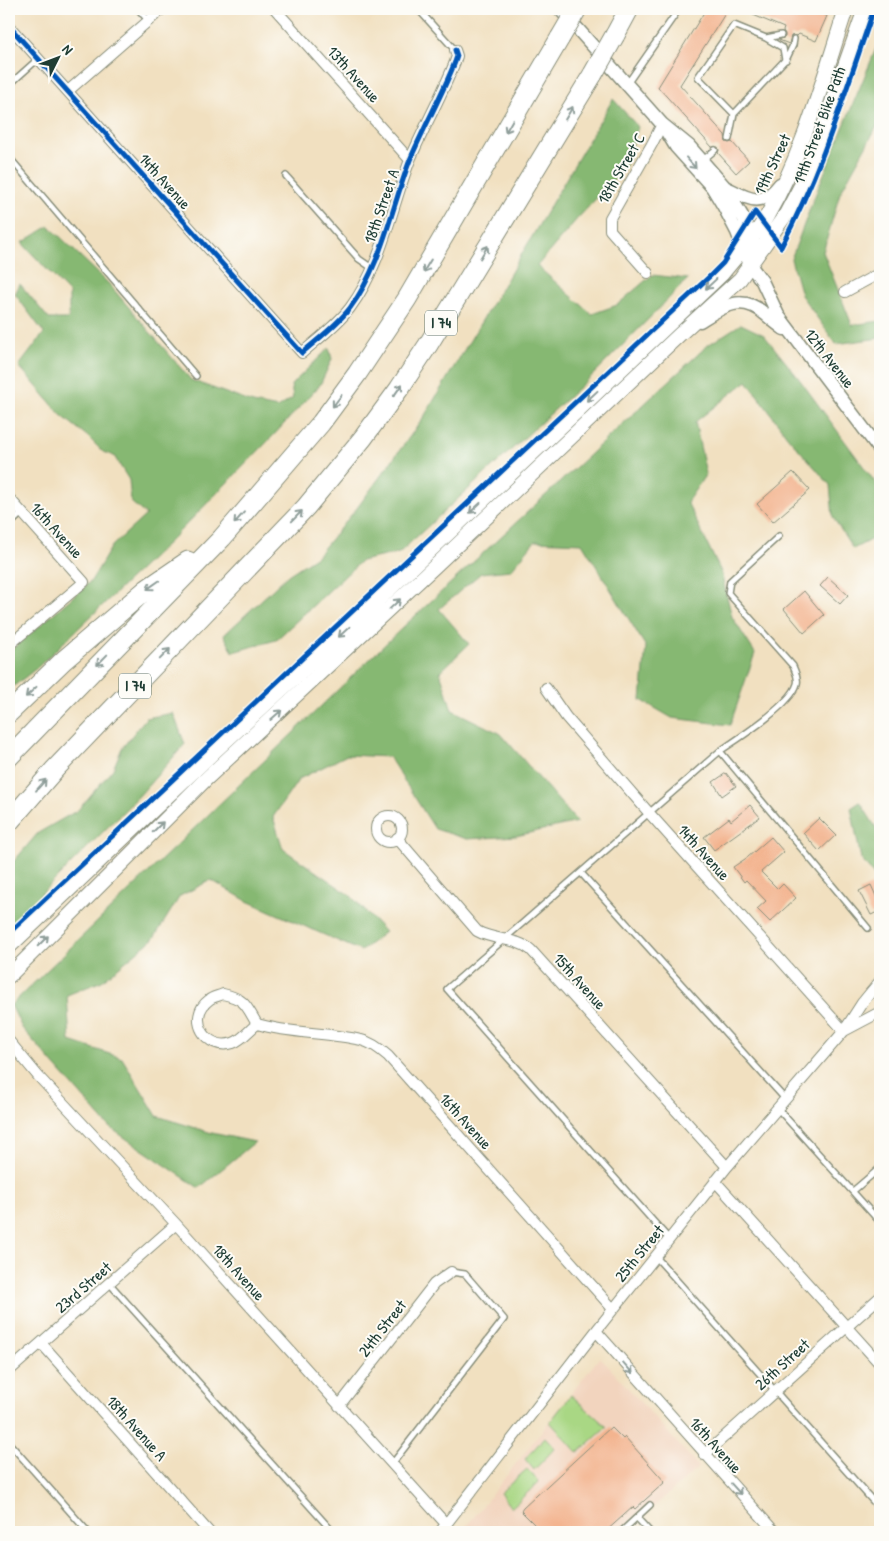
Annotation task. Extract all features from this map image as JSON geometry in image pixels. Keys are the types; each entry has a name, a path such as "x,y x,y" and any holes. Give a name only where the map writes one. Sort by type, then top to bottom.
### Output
{"highway":[{"name":"I 74","path":"9,757 222,538 321,423 357,374 407,299 577,9"},
{"name":"I 74","path":"9,822 55,769 306,507 363,438 428,345 593,74 629,9"},
{"path":"9,712 64,660 146,589 222,538"}],"main road":[{"name":"19th Street","path":"9,947 715,280 766,218 803,140 846,9"},
{"name":"19th Street","path":"9,976 206,780 740,279 786,214 806,176 864,9"}],"street":[{"path":"68,91 162,9"},
{"name":"13th Avenue","path":"274,9 410,160"},
{"name":"12th Avenue","path":"560,9 662,124 689,146 724,186 744,219 747,243"},
{"name":"14th Avenue","path":"9,26 302,353"},
{"name":"18th Street A","path":"302,353 349,309 372,268 410,160 456,62 455,50"},
{"name":"12th Avenue","path":"662,124 676,147 712,188 747,243 778,315 880,450"},
{"name":"18th Street C","path":"648,273 610,230 610,218 662,124"},
{"path":"724,186 744,197 756,200 773,194 786,176"},
{"path":"845,292 880,273"},
{"path":"679,335 731,303 753,306 764,312 791,334"},
{"name":"16th Avenue","path":"9,498 84,582 9,645"},
{"name":"14th Avenue","path":"546,688 566,717 650,814 844,1031"},
{"name":"15th Avenue","path":"397,838 477,931 525,944 726,1167"},
{"path":"844,1031 862,1003 880,981"},
{"path":"223,994 248,1006 257,1024 242,1038 233,1043 217,1044 206,1038 199,1028 200,1010 208,1000 223,994"},
{"name":"25th Street","path":"443,1528 726,1167 844,1031 880,1012"},
{"name":"16th Avenue","path":"257,1024 272,1028 362,1040 378,1048 388,1056 613,1309"},
{"name":"18th Avenue","path":"9,1041 38,1076 176,1224 392,1464 443,1528"},
{"path":"715,1181 880,1364"},
{"name":"23rd Street","path":"9,1371 42,1344 176,1224"},
{"name":"24th Street","path":"340,1406 434,1284 451,1272"},
{"name":"26th Street","path":"704,1454 880,1296"},
{"name":"16th Avenue","path":"596,1331 775,1532"},
{"name":"18th Avenue A","path":"42,1344 210,1532"}],"lane":[{"path":"138,9 149,21"},
{"path":"418,9 455,50"},
{"path":"627,84 679,9"},
{"path":"734,114 698,77 734,25 766,38 783,48 785,60"},
{"path":"766,38 781,34"},
{"path":"729,139 734,114 785,60 794,39"},
{"path":"9,85 39,59"},
{"path":"703,161 715,150"},
{"path":"9,157 196,376"},
{"path":"286,176 359,259 372,268"},
{"path":"9,525 22,513"},
{"path":"670,1239 447,989 582,874 720,751 752,729 786,701 796,686 798,676 793,666 728,592 730,581 778,536"},
{"path":"720,751 868,928"},
{"path":"582,874 786,1100"},
{"path":"778,1109 880,1222"},
{"path":"853,1192 880,1168"},
{"path":"656,1257 880,1510"},
{"path":"392,1464 504,1319 465,1274 451,1272"},
{"path":"110,1284 333,1532"},
{"path":"9,1443 88,1532"},
{"path":"621,1532 650,1505"},
{"path":"637,1518 650,1532"}],"shaded area":[{"path":"600,1357 699,1467 625,1532 462,1532"}],"green space":[{"path":"880,39 880,121 840,193 823,252 852,325 880,321 880,338 836,344 801,295 791,259 814,198"},
{"path":"613,99 638,127 625,168 577,219 537,266 592,314 617,305 652,275 688,279 597,371 399,553 361,561 276,640 233,652 224,635 288,575 317,556 357,508 422,420"},
{"path":"49,226 108,283 191,380 253,403 278,408 293,398 291,385 329,348 332,359 320,385 271,438 175,536 38,667 9,690 9,652 91,581 112,546 146,515 131,502 129,480 114,456 103,452 61,415 19,366 44,333 15,294 20,284 49,319 69,319 69,293 22,243"},
{"path":"741,324 764,335 800,380 880,489 880,535 853,549 833,517 830,485 787,436 747,381 695,422 706,474 687,502 721,572 732,617 755,653 730,725 672,718 641,700 646,647 582,543 535,541 511,570 481,573 439,609 469,644 440,672 452,710 501,734 577,822 516,836 467,839 435,829 389,757 347,755 299,779 273,817 283,849 350,895 385,932 361,951 247,901 211,880 180,896 154,938 102,981 67,995 70,1041 122,1058 157,1116 212,1133 255,1142 199,1188 109,1127 22,1028 11,1005 401,629 708,345"},
{"path":"173,713 185,744 138,797 9,926 9,867 38,833 78,810 113,769 122,748 146,718"},
{"path":"860,802 880,834 880,883 861,859 851,808"},
{"path":"571,1395 607,1427 578,1453 550,1422"},
{"path":"545,1437 555,1448 534,1470 525,1459"},
{"path":"527,1469 539,1482 511,1508 500,1493"}],"building":[{"path":"706,9 728,9 680,85 725,135 726,142 732,142 749,161 736,173 718,153 718,147 712,147 658,87"},
{"path":"739,9 811,9 827,16 816,41 799,34 791,36 789,44 779,40 785,37 784,28"},
{"path":"793,472 810,490 773,522 757,504"},
{"path":"828,577 848,595 840,604 820,586"},
{"path":"804,591 824,615 804,633 784,609"},
{"path":"726,773 736,786 722,796 713,782"},
{"path":"750,805 760,817 714,850 704,837 729,818 731,821"},
{"path":"819,818 836,835 819,851 803,833"},
{"path":"771,837 784,852 761,872 778,889 783,884 796,898 770,922 757,909 766,901 746,880 744,882 733,867"},
{"path":"871,885 880,905 880,911 871,915 859,891"},
{"path":"611,1427 623,1439 625,1437 665,1482 635,1509 633,1507 605,1532 542,1532 521,1511"}],"cycle path":[{"name":"19th Street Bike Path","path":"9,933 710,276 723,263 755,212 781,247 821,160 874,9"},
{"path":"9,26 302,353 345,314 370,274 385,236 410,160 455,62 457,56 455,50"}]}
